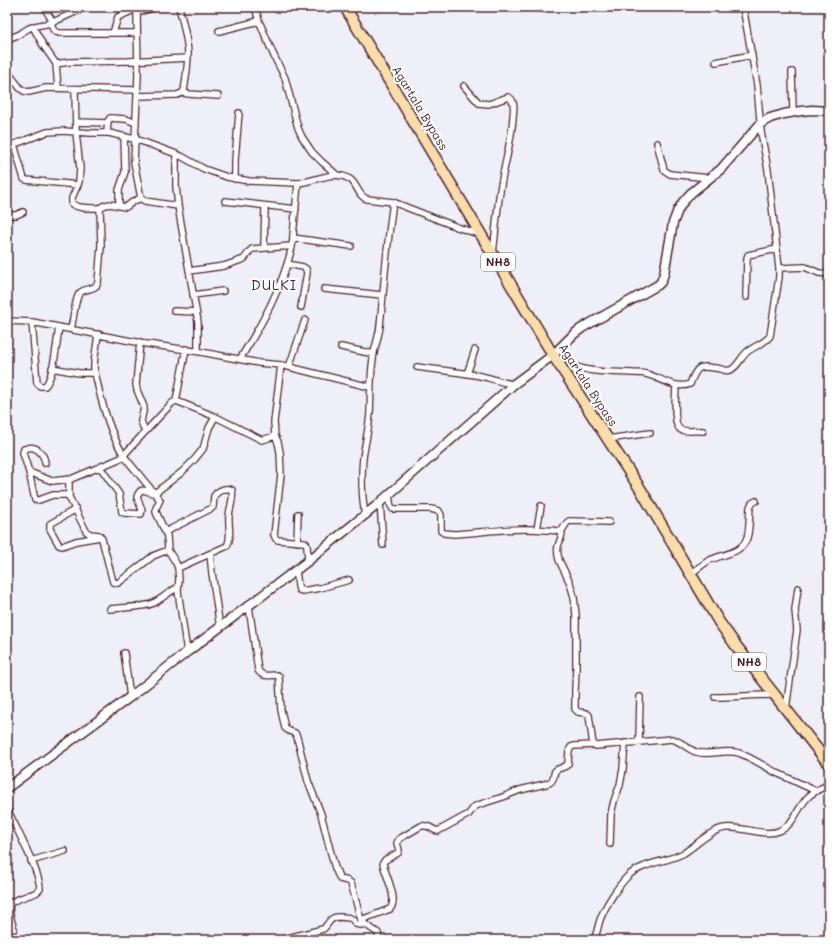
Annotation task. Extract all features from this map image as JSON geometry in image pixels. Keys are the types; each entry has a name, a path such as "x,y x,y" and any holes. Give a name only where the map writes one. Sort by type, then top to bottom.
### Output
{"highway":[{"name":"Agartala Bypass","path":"345,7 553,355 630,472 719,622 829,764"}],"street":[{"path":"44,7 52,22 53,30 56,33 138,33"},
{"path":"7,39 33,27 52,22 86,7"},
{"path":"113,33 118,17 136,9 158,7"},
{"path":"179,7 186,39 188,58 183,93"},
{"path":"255,7 259,21 285,78 298,128 302,137 312,152 337,175"},
{"path":"562,346 571,363 582,368 599,371 645,374 676,385 686,386 690,384 697,369 701,367 730,370 734,368 747,352 770,336 780,268 768,170 760,124 757,85 743,7"},
{"path":"136,9 139,61 134,162 141,198 145,201 178,206"},
{"path":"219,31 259,21"},
{"path":"33,27 56,64 58,88"},
{"path":"716,62 752,55"},
{"path":"56,64 68,62 139,61 188,58"},
{"path":"7,71 24,91 29,92 46,88 58,88 167,96 183,93 218,96"},
{"path":"792,72 793,112"},
{"path":"464,86 479,103 489,104 508,97 513,101 510,142 500,187 493,255"},
{"path":"76,89 76,133 80,168 78,185 72,198 72,204 74,206 86,208 100,208 110,204 126,207 141,198"},
{"path":"7,788 308,562 364,516 514,384 553,355 582,328 658,285 664,274 673,223 683,202 691,193 721,168 760,124 770,118 793,112 812,110 829,111"},
{"path":"234,179 239,112"},
{"path":"107,133 109,119 126,119 136,123"},
{"path":"76,122 108,123"},
{"path":"7,147 47,132 63,131 76,133 107,133 135,139 176,154 204,169 234,179 303,183 337,175 351,180 364,198 393,202 481,235"},
{"path":"119,205 119,187 125,172 124,136"},
{"path":"657,143 664,170 666,172 670,174 709,178"},
{"path":"14,144 24,179 78,185"},
{"path":"176,154 176,186 178,206 198,322 198,351"},
{"path":"240,359 269,309 280,285 287,264 292,246 298,183"},
{"path":"225,201 296,209"},
{"path":"364,516 362,485 363,458 368,432 370,388 374,354 378,337 388,236 393,202"},
{"path":"264,247 265,206"},
{"path":"71,329 78,295 83,291 97,286 98,283 101,246 100,208"},
{"path":"7,216 24,212"},
{"path":"293,238 351,246"},
{"path":"189,271 224,266 244,259 252,249 292,246"},
{"path":"746,297 748,255 777,248"},
{"path":"287,264 306,269 307,273 301,307"},
{"path":"780,268 805,267 820,273 829,274"},
{"path":"324,289 382,295"},
{"path":"193,295 223,291"},
{"path":"174,311 196,312"},
{"path":"289,367 305,320"},
{"path":"7,322 32,322 289,367 370,388"},
{"path":"32,322 37,383 38,385 42,386 47,384 52,368 59,327"},
{"path":"98,334 95,373 104,408 113,434 124,456 160,500 156,508 156,512 165,532 168,550 178,568 178,591 187,652"},
{"path":"140,342 136,384 144,407 141,424 145,432"},
{"path":"341,347 374,354"},
{"path":"29,472 52,481 71,479 124,456 172,403 176,401 186,349"},
{"path":"467,374 475,350"},
{"path":"281,366 274,422 275,436 280,452 281,474 274,535 278,540 306,543 308,562"},
{"path":"417,367 482,376 503,383 514,384"},
{"path":"52,368 79,373 95,373"},
{"path":"676,385 676,424 680,429 703,431"},
{"path":"176,401 215,416 262,440 275,436"},
{"path":"100,467 118,491 122,512 139,514 142,512 142,508 137,497 139,493 147,490 152,494 155,493 182,472 194,460 203,449 208,428 215,416"},
{"path":"608,439 650,433"},
{"path":"44,462 44,457 36,448 24,449 23,453 35,500 53,495 69,495"},
{"path":"71,479 68,482 69,495 86,531 90,534 101,537 104,543 113,582 115,583 120,581 153,556 168,550"},
{"path":"165,532 212,508 216,493 231,489 233,492 229,516 230,540 227,546 178,568"},
{"path":"389,494 391,507 393,509 431,509 439,511 441,515 441,531 444,533 454,534 538,529 561,532"},
{"path":"690,574 708,561 738,550 743,545 748,534 750,507 752,503 756,501"},
{"path":"380,502 383,545"},
{"path":"538,529 541,506"},
{"path":"76,509 50,524 50,529 59,544 62,546 76,541 101,537"},
{"path":"297,542 298,514"},
{"path":"593,745 589,714 578,712 575,709 576,615 574,597 570,583 559,560 557,550 562,535 561,532 566,523 569,521 609,522"},
{"path":"210,554 212,578 220,628"},
{"path":"296,571 299,590 302,591 349,580"},
{"path":"110,608 144,606 155,602 178,587"},
{"path":"786,709 797,630 795,610 798,588"},
{"path":"249,606 258,670 265,676 279,676 281,710 285,728 295,733 297,737 308,781 321,814 340,879 351,883 363,922 376,931 379,938"},
{"path":"124,653 130,697"},
{"path":"715,697 775,695"},
{"path":"639,741 640,697"},
{"path":"280,940 322,929 335,918 350,918 356,924 360,925 363,922 390,909 394,898 383,863 385,860 398,853 399,850 397,843 399,839 424,825 438,831 464,818 474,807 478,805 504,797 520,790 549,783 553,779 554,771 568,764 569,751 571,747 672,739 693,751 706,754 722,752 736,753 750,757 783,776 816,791"},
{"path":"610,844 611,814 620,785 625,743"},
{"path":"594,940 597,934 599,922 607,904 628,875 644,866 673,858 685,852 708,835 723,828 736,828 768,833 780,831 786,828 791,822 808,797 829,784"},
{"path":"7,809 18,830 40,884 40,889 37,892 14,900 11,903 10,912 14,929"},
{"path":"31,861 65,851"}],"district":[{"name":"DULKI","path":"274,285"}]}
